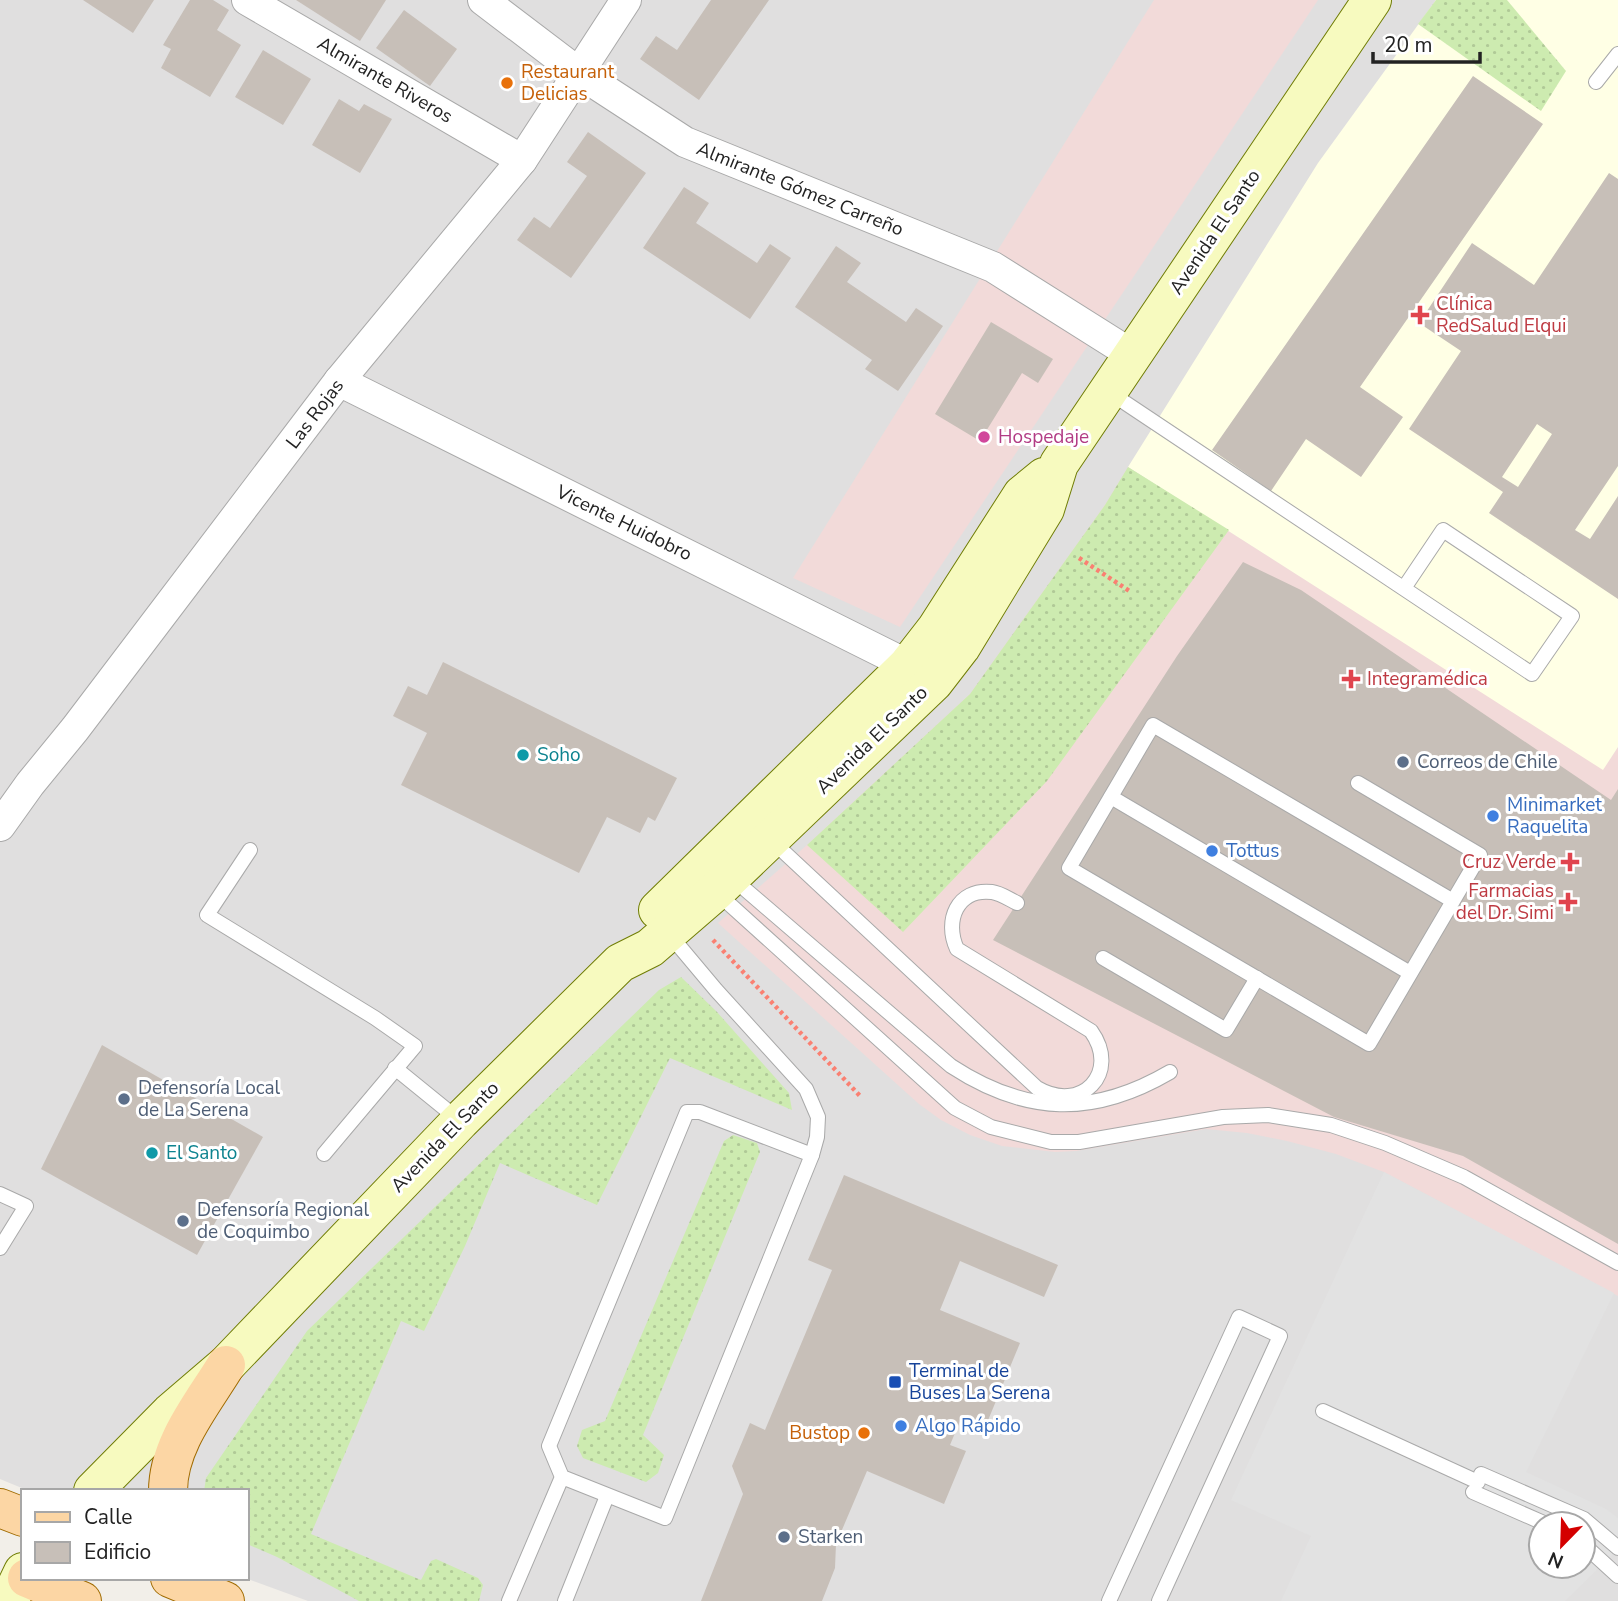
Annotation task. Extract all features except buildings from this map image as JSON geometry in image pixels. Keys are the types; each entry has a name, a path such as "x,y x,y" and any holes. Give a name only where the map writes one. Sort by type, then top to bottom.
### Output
{"main road":[{"name":"Avenida El Santo","path":"95,1489 170,1413 226,1365 460,1121 620,962 635,932 908,664 936,629 1023,495 1059,464 1372,0"},
{"name":"Avenida El Santo","path":"620,962 686,932 724,884 769,838 934,682 961,647 1045,509 1059,464"},
{"path":"168,1489 176,1448 226,1365"},
{"path":"0,1508 21,1516"},
{"path":"23,1580 82,1601"},
{"path":"175,1580 225,1601"},
{"path":"208,1580 225,1601"}],"street":[{"name":"Almirante Riveros","path":"247,0 522,160"},
{"name":"Almirante Gómez Carreño","path":"483,0 579,73 685,142 993,267 1132,354"},
{"name":"Las Rojas","path":"0,826 339,381 522,160 626,0"},
{"name":"Vicente Huidobro","path":"339,381 908,664"}],"lane":[{"path":"1596,82 1618,54"},
{"path":"1107,391 1532,674 1572,616 1443,530 1404,588"},
{"path":"1358,783 1480,855 1453,901 1368,1044 1069,867 1153,725 1453,901"},
{"path":"1111,797 1410,973"},
{"path":"769,838 1037,1088 1060,1097 1072,1096 1093,1084 1099,1074 1101,1052 1091,1031 957,949 952,938 950,926 953,915 958,905 968,897 980,892 993,892 1017,904"},
{"path":"250,850 207,915 375,1018 415,1046 324,1154"},
{"path":"724,884 951,1066 978,1083 1006,1095 1036,1102 1095,1102 1121,1096 1170,1072"},
{"path":"724,884 955,1108 991,1127 1051,1142 1079,1142 1223,1117 1268,1115 1331,1125 1385,1143 1464,1177 1618,1263"},
{"path":"686,932 716,990 806,1088 818,1116 817,1137 812,1155 665,1518 562,1477 549,1446 687,1112 700,1112 812,1155"},
{"path":"1103,958 1226,1030 1257,978"},
{"path":"395,1068 460,1121"},
{"path":"0,1194 26,1206 0,1248"},
{"path":"1109,1601 1239,1317 1280,1336 1159,1601"},
{"path":"1323,1411 1477,1483 1527,1513"},
{"path":"509,1601 562,1477"},
{"path":"1477,1483 1584,1519 1618,1548"},
{"path":"565,1601 607,1496"},
{"path":"1597,1557 1618,1576"}],"path":[{"path":"1079,558 1131,592"},
{"path":"686,932 861,1097"}],"shaded area":[{"path":"0,0 1618,0 1618,1601 308,1601 248,1579 248,1489 24,1489 0,1479"},
{"path":"1154,0 1318,0 900,627 793,578"},
{"name":"Clínica RedSalud Elqui","path":"1436,0 1618,0 1618,747 1603,770 1128,467 1318,163"},
{"path":"1128,467 1603,769 1618,747 1618,1296 1384,1172 1336,1154 1287,1141 1206,1129 1076,1151 1055,1152 1002,1146 970,1135 941,1120 919,1104 718,923 807,845 970,694 1105,505"},
{"path":"1384,1172 1614,1293 1526,1472 1606,1509 1618,1518 1618,1549 1597,1570 1597,1510 1527,1510 1527,1580 1586,1580 1565,1601 1281,1601 1311,1536 1231,1500"}],"green space":[{"path":"1436,0 1507,0 1566,71 1541,111 1418,24"},
{"path":"1128,467 1229,530 1047,781 903,932 807,845 970,694 1105,505"},
{"path":"681,977 717,1012 789,1093 792,1110 670,1058 597,1205 500,1163 465,1246 424,1331 401,1321 311,1534 421,1580 431,1561 436,1559 478,1578 483,1585 479,1601 359,1601 248,1544 248,1489 204,1489 206,1478 307,1331 659,990"},
{"path":"733,1135 757,1143 760,1152 643,1435 664,1455 658,1473 646,1482 583,1458 577,1446 582,1430 605,1421 724,1141"}],"place":[{"name":"Restaurant Delicias","path":"507,83"},
{"name":"Clínica RedSalud Elqui","path":"1420,315"},
{"name":"Hospedaje","path":"984,437"},
{"name":"Integramédica","path":"1351,679"},
{"name":"Soho","path":"523,755"},
{"name":"Correos de Chile","path":"1403,762"},
{"name":"Minimarket Raquelita","path":"1493,816"},
{"name":"Tottus","path":"1212,851"},
{"name":"Cruz Verde","path":"1570,862"},
{"name":"Farmacias del Dr. Simi","path":"1568,902"},
{"name":"Defensoría Local de La Serena","path":"124,1099"},
{"name":"El Santo","path":"152,1153"},
{"name":"Defensoría Regional de Coquimbo","path":"183,1221"},
{"name":"Terminal de Buses La Serena","path":"895,1382"},
{"name":"Algo Rápido","path":"901,1426"},
{"name":"Bustop","path":"864,1433"},
{"name":"Starken","path":"784,1537"}]}
